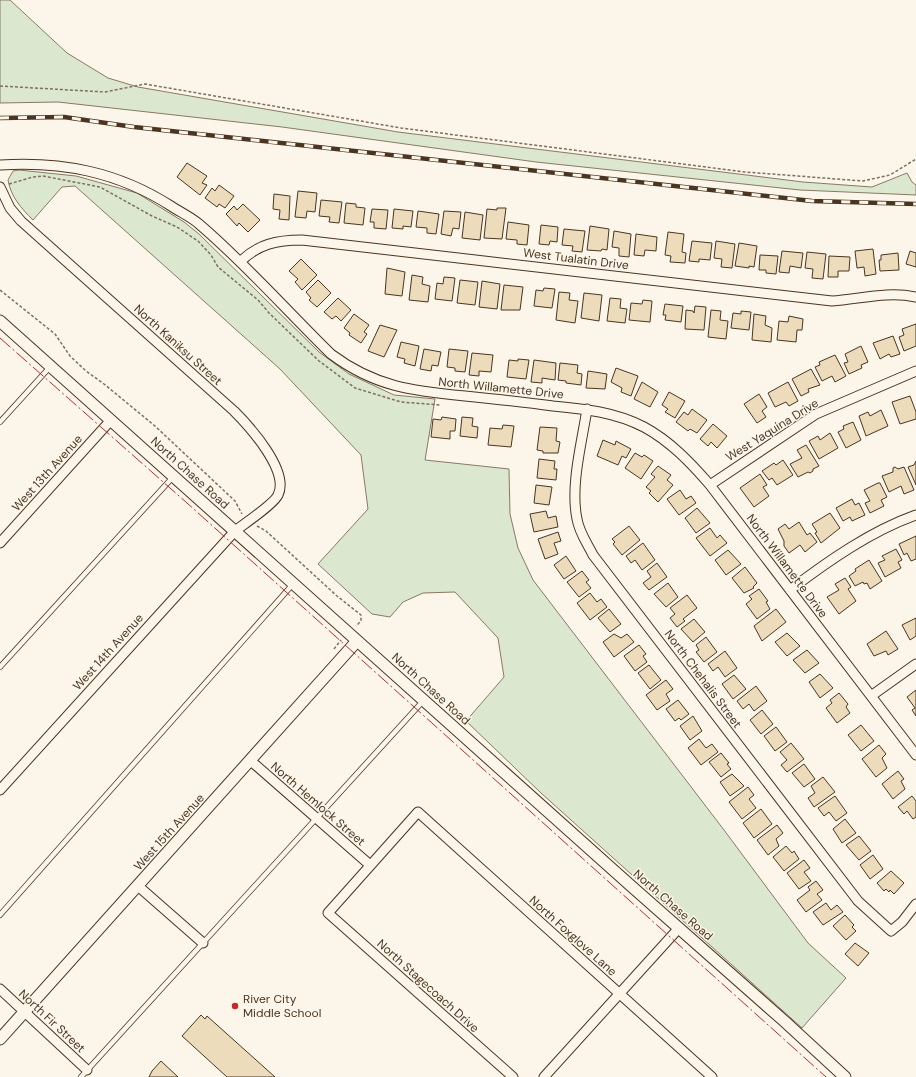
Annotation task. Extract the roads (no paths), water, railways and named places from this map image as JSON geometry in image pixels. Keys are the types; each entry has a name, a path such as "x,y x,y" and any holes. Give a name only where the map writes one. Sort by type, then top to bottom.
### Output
{"street":[{"name":"North Willamette Drive","path":"0,165 41,164 65,166 117,178 155,196 198,223 240,262 332,354 346,365 377,380 410,390 587,409 620,417 650,430 686,458 710,485 916,755"},
{"name":"North Kaniksu Street","path":"0,187 10,208 20,221 234,411 261,442 278,475 279,490 276,498 235,531"},
{"name":"West Tualatin Drive","path":"240,262 251,251 264,244 285,240 302,240 832,301 903,294 916,297"},
{"name":"North Chase Road","path":"0,321 845,1077"},
{"name":"West Yaquina Drive","path":"710,485 816,414 916,371"},
{"name":"North Chehalis Street","path":"587,409 577,476 576,518 580,530 593,555 858,901 891,931 902,922 916,904"},
{"name":"West 13th Avenue","path":"0,543 111,420"},
{"path":"790,590 810,575 890,524 916,514"},
{"name":"West 14th Avenue","path":"0,790 235,531"},
{"name":"West 15th Avenue","path":"0,1039 251,761 357,641"},
{"path":"871,696 916,664"},
{"name":"North Hemlock Street","path":"251,761 370,865"},
{"name":"North Foxglove Lane","path":"370,865 418,812 712,1077"},
{"name":"North Stagecoach Drive","path":"370,865 328,913 513,1077"},
{"path":"138,886 203,943"},
{"path":"544,1077 679,928"},
{"name":"North Fir Street","path":"0,989 87,1070"}],"lane":[{"path":"0,422 51,366"},
{"path":"0,667 174,476"},
{"path":"0,915 293,583"},
{"path":"81,1077 424,700"}],"railway":[{"path":"0,118 64,117 134,127 812,201 916,204"}],"place":[{"name":"River City Middle School","path":"235,1006"}]}
